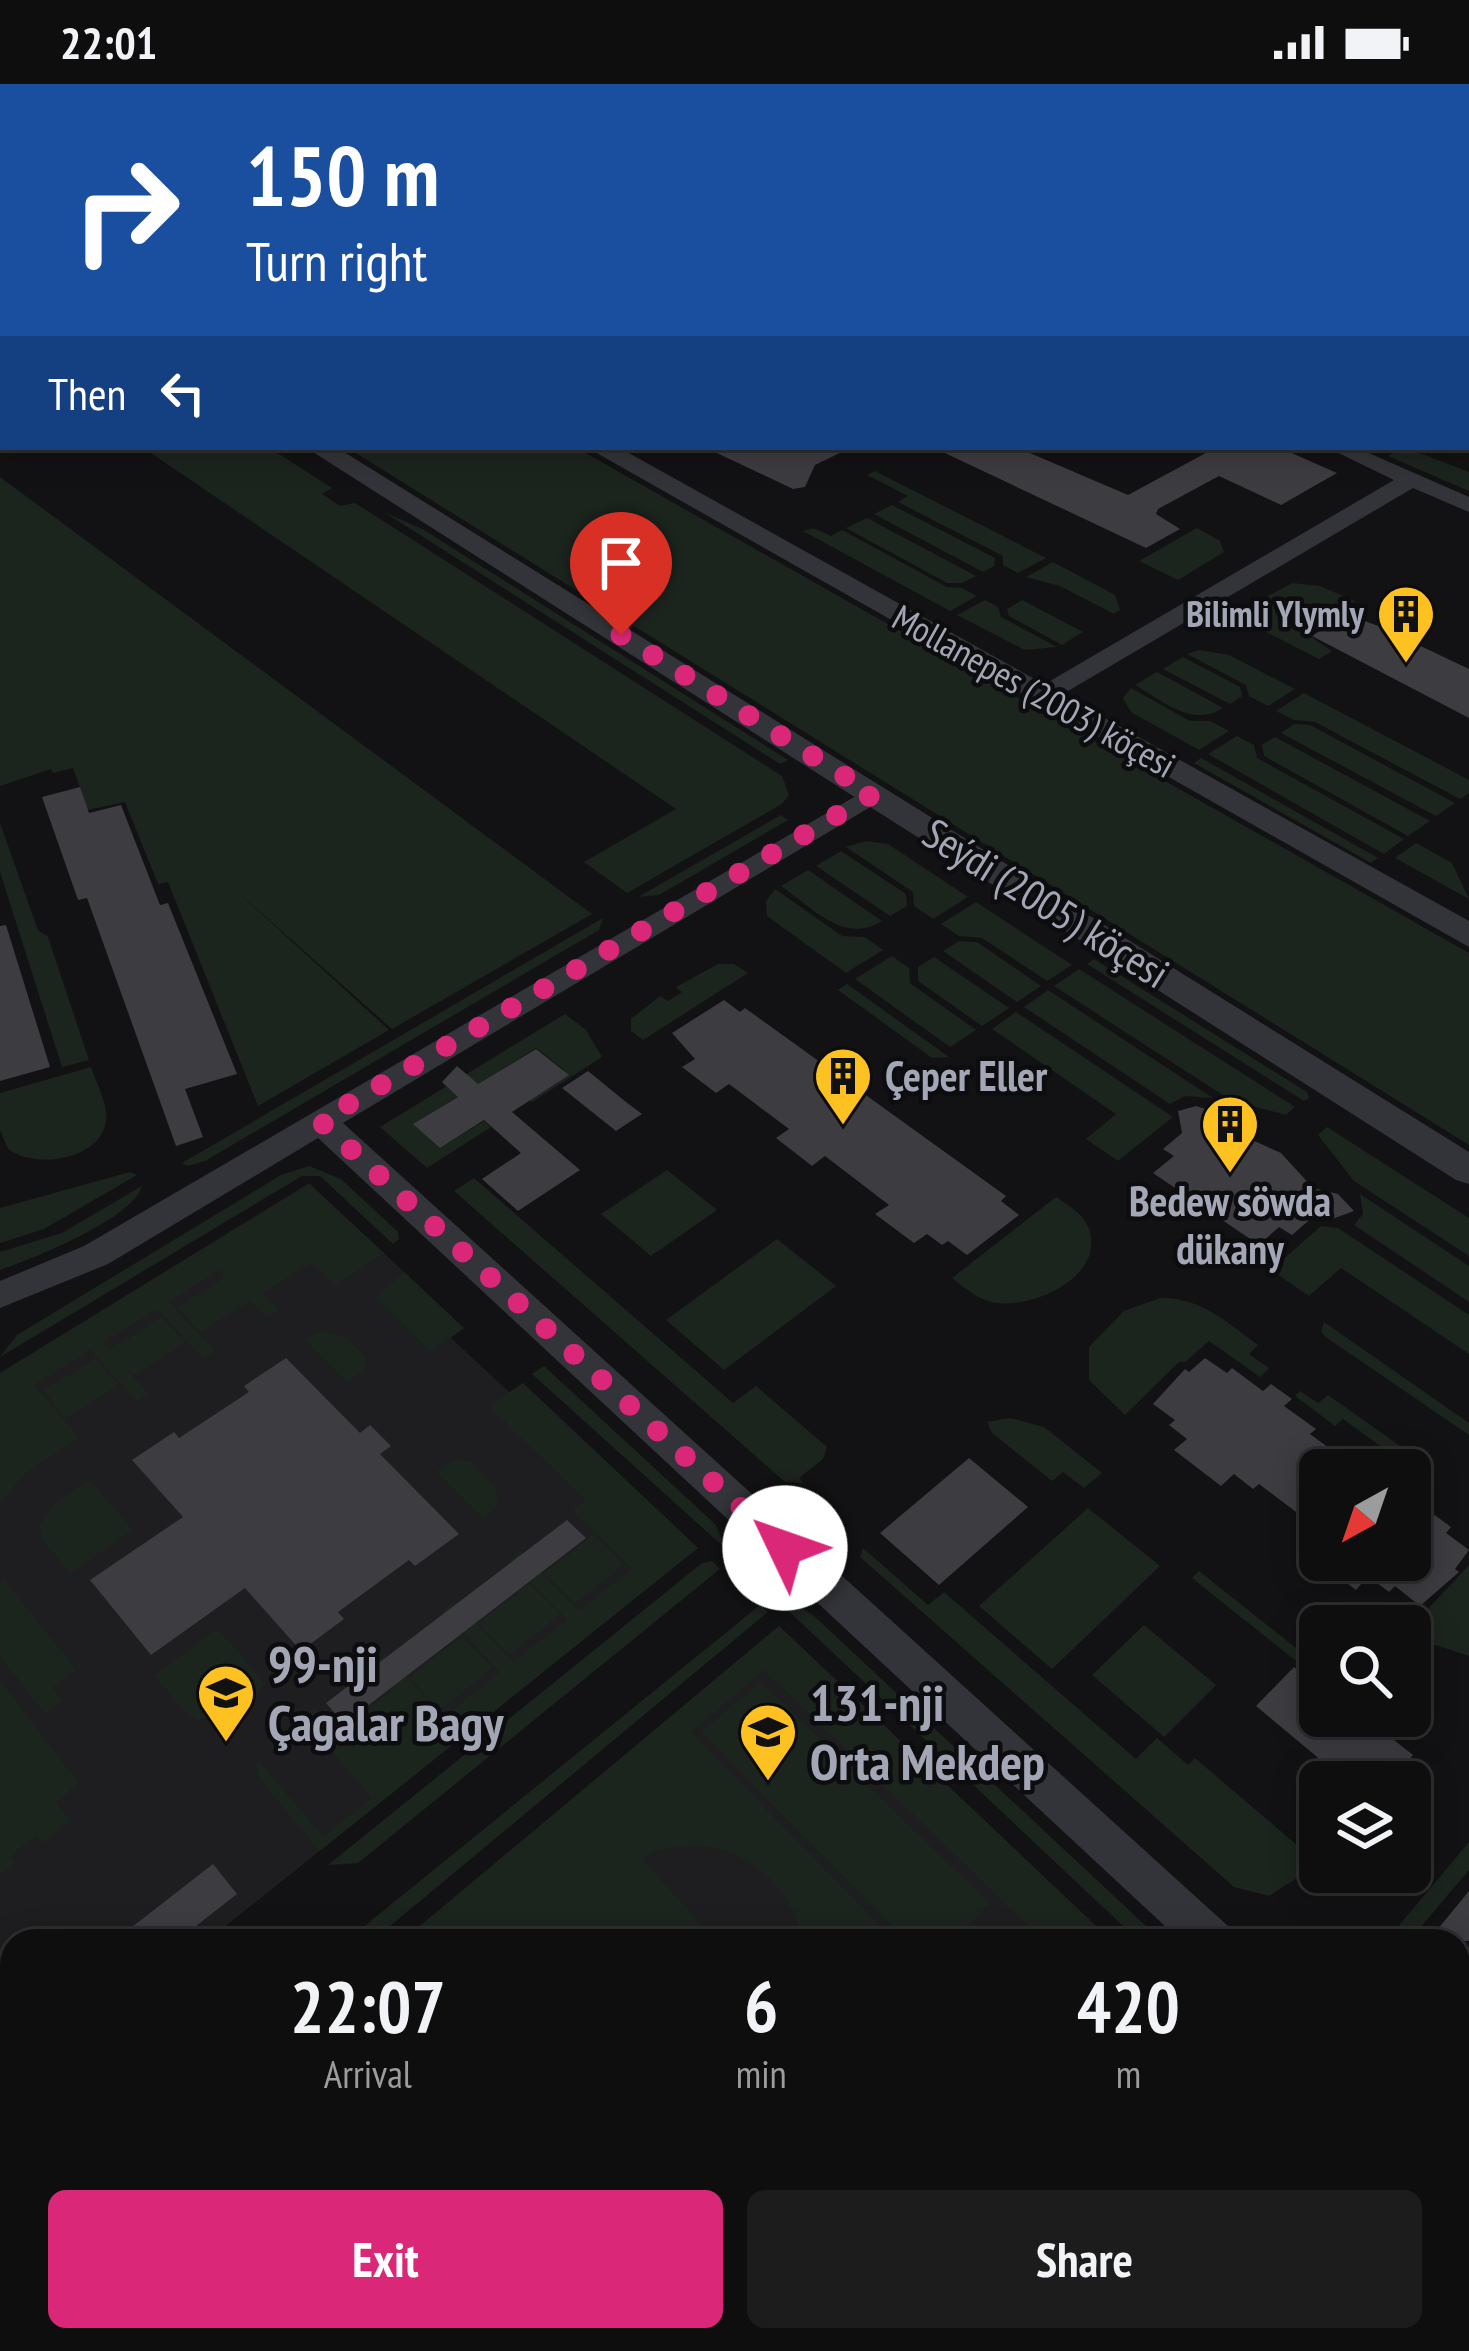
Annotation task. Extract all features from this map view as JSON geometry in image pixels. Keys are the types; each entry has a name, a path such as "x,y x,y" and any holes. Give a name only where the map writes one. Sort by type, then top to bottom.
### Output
{"street":[{"name":"Seýdi (2005) köçesi","path":"323,450 1469,1170"},
{"name":"Mollanepes (2003) köçesi","path":"603,450 1469,936"},
{"path":"1344,450 1469,505"},
{"path":"1042,696 1412,479"},
{"path":"0,1294 96,1255 873,794"},
{"path":"320,1121 1200,1929"}],"shaded area":[{"path":"146,450 273,450 332,488 322,494 340,506 355,503 782,776 789,795 782,804 627,893 584,862 676,809"},
{"path":"351,450 580,450 1469,953 1469,1145"},
{"path":"1412,450 1469,472 1469,491 1388,456"},
{"path":"875,471 1046,558 1018,573 1003,565 1003,556 898,502 908,496 867,475"},
{"path":"0,477 592,914 392,1029 231,886 389,1030 258,1106 168,882 158,884 125,802 49,818 47,806 83,796 73,768 53,773 51,769 0,786"},
{"path":"892,505 995,558 994,566 983,572 874,514"},
{"path":"384,512 424,530 788,760 780,764"},
{"path":"867,518 976,576 947,583 846,528"},
{"path":"813,528 831,536 842,530 947,587 977,596 950,611 803,531"},
{"path":"1197,528 1220,541 1224,552 1178,580 1139,561"},
{"path":"1053,562 1115,595 1120,610 1114,614 1060,586 1026,577"},
{"path":"1292,583 1320,586 1355,601 1305,633 1332,651 1319,659 1262,630 1253,618 1255,603"},
{"path":"985,600 998,607 1001,617 1057,647 1025,650 957,615"},
{"path":"1022,600 1083,632 1062,645 1009,616 1007,609"},
{"path":"1199,650 1229,655 1295,689 1268,706 1249,696 1246,685 1187,654"},
{"path":"1183,657 1240,687 1242,696 1230,704 1163,669"},
{"path":"1157,672 1223,708 1189,714 1135,685"},
{"path":"1131,688 1190,721 1210,721 1229,731 1199,750 1131,712 1123,698"},
{"path":"1304,693 1469,780 1469,793 1460,799 1315,722 1294,720 1276,711"},
{"path":"1294,724 1310,725 1455,803 1436,816 1281,733"},
{"path":"1237,736 1254,745 1257,758 1404,839 1384,854 1208,754"},
{"path":"1275,737 1430,821 1408,836 1264,756 1262,745"},
{"path":"1201,758 1378,858 1371,863 1194,763"},
{"path":"781,815 788,820 659,895 638,897"},
{"path":"0,823 38,930 48,937 89,1060 62,1067 0,872"},
{"path":"866,841 888,844 968,897 933,919 914,906 913,892 846,847"},
{"path":"1416,843 1452,863 1469,899 1395,858"},
{"path":"841,851 906,894 907,906 890,916 816,866"},
{"path":"808,870 882,921 855,929 842,926 781,886"},
{"path":"775,889 842,936 865,937 883,950 846,973 767,916 766,901"},
{"path":"976,902 1072,965 1047,981 982,938 959,936 941,924"},
{"path":"603,918 599,930 205,1161 182,1163"},
{"path":"959,941 977,942 1041,986 1017,1002 943,951"},
{"path":"892,956 909,968 910,983 976,1030 950,1047 855,979"},
{"path":"934,957 1009,1008 982,1026 918,981 918,967"},
{"path":"1094,959 1307,1092 1309,1098 1304,1101 1087,964"},
{"path":"718,964 734,964 748,973 643,1040 631,1031 631,1019 660,996 668,1001 682,992 676,987"},
{"path":"1079,969 1295,1107 1286,1115 1232,1101 1054,986"},
{"path":"847,984 949,1057 932,1058 838,990"},
{"path":"1048,990 1213,1098 1185,1096 1170,1104 1024,1007"},
{"path":"1016,1012 1173,1117 1118,1161 1086,1139 1116,1114 992,1029"},
{"path":"565,1014 586,1030 602,1057 532,1102 525,1095 564,1070 536,1048 414,1124 440,1148 484,1121 491,1127 427,1168 380,1127"},
{"path":"91,1067 106,1122 91,1145 49,1160 8,1149 0,1130 0,1093"},
{"path":"1327,1127 1469,1218 1469,1256 1354,1181 1318,1135"},
{"path":"309,1166 341,1179 398,1232 399,1239 393,1244 320,1176 302,1176 0,1357 17,1335 281,1175"},
{"path":"667,1170 717,1210 651,1256 601,1214"},
{"path":"130,1172 137,1175 44,1229 0,1243 0,1208"},
{"path":"474,1178 733,1403 756,1386 827,1447 823,1459 799,1478 804,1483 785,1482 454,1191"},
{"name":"99-nji Çagalar Bagy","path":"309,1183 464,1328 451,1338 509,1392 523,1383 698,1548 222,1929 0,1929 0,1373"},
{"path":"309,1184 384,1253 335,1285 311,1263 263,1293 279,1310 267,1317 250,1301 201,1332 177,1307 226,1277 219,1270 169,1302 215,1351 203,1358 157,1309 103,1342 110,1350 161,1317 185,1342 134,1375 124,1366 149,1394 137,1401 90,1350 34,1385 79,1438 28,1471 0,1503 0,1373"},
{"path":"142,1186 135,1199 102,1224 0,1270 0,1252 62,1233"},
{"path":"1360,1194 1469,1266 1469,1302 1354,1225 1363,1214"},
{"path":"1056,1197 1080,1214 1089,1229 1091,1246 1076,1276 1044,1296 1008,1303 981,1298 952,1278"},
{"path":"1321,1226 1338,1228 1469,1315 1469,1354 1341,1268 1309,1296 1271,1270"},
{"path":"777,1239 836,1286 724,1370 666,1320"},
{"path":"404,1272 464,1328 430,1351 376,1298"},
{"path":"1160,1298 1200,1306 1224,1320 1258,1345 1249,1354 1269,1368 1260,1377 1209,1341 1184,1363 1180,1361 1125,1415 1089,1380 1089,1347 1124,1311"},
{"path":"1324,1322 1469,1423 1469,1435 1327,1338 1321,1332"},
{"path":"325,1331 348,1339 366,1358 364,1370 348,1382 304,1339"},
{"path":"95,1359 119,1385 66,1418 43,1391"},
{"path":"544,1366 716,1525 726,1549 532,1374"},
{"path":"523,1383 698,1548 320,1851 259,1778 256,1764 259,1761 323,1837 372,1798 302,1716 315,1707 351,1747 339,1731 395,1688 373,1663 385,1654 444,1717 500,1672 442,1610 455,1601 513,1662 567,1620 508,1560 520,1551 579,1611 632,1569 573,1511 586,1500 489,1407"},
{"path":"1300,1391 1318,1403 1328,1395 1403,1448 1384,1449 1343,1419 1335,1426 1295,1396"},
{"path":"1010,1418 1044,1427 1102,1473 1084,1488 1063,1472 1052,1481 992,1433 987,1422"},
{"path":"455,1460 470,1461 495,1486 498,1503 484,1520 436,1471"},
{"path":"90,1480 133,1530 70,1573 43,1540 39,1526 53,1505"},
{"path":"1088,1508 1160,1566 1052,1669 979,1606"},
{"path":"593,1535 624,1565 575,1603 544,1573"},
{"path":"863,1548 928,1605 944,1592 1136,1759 1157,1738 1188,1765 1195,1758 1299,1847 1299,1877 1269,1896 1234,1887 860,1557"},
{"path":"712,1561 720,1569 358,1863 328,1865 702,1563"},
{"path":"1469,1565 1469,1656 1431,1643 1431,1606"},
{"path":"1199,1571 1299,1650 1299,1663 1192,1578"},
{"path":"4,1579 76,1670 52,1687 63,1701 45,1714 0,1656 0,1582"},
{"path":"529,1584 560,1615 509,1655 478,1623"},
{"path":"778,1601 794,1602 813,1615 1149,1929 1126,1929"},
{"path":"760,1605 768,1612 386,1929 361,1929"},
{"path":"1144,1625 1216,1685 1164,1737 1092,1675"},
{"name":"131-nji Orta Mekdep","path":"779,1626 1099,1929 416,1929"},
{"path":"779,1626 1099,1929 1032,1929 764,1670 691,1732 883,1929 799,1929 781,1891 763,1873 743,1858 694,1846 668,1848 641,1858 705,1929 416,1929"},
{"path":"218,1629 266,1685 227,1713 198,1720 184,1711 154,1675"},
{"path":"462,1636 493,1668 439,1710 409,1677"},
{"path":"0,1680 79,1784 56,1802 70,1822 42,1843 37,1836 11,1855 16,1863 0,1875"},
{"path":"761,1682 990,1904 964,1929 895,1929 701,1732"},
{"path":"1469,1842 1469,1870 1419,1929 1396,1929 1431,1893"}],"building":[{"path":"710,450 846,450 815,465 805,487 793,489"},
{"path":"938,450 1023,450 1128,495 1211,450 1285,450 1337,473 1281,505 1219,476 1158,509 1156,514 1180,529 1146,548"},
{"name":"Bilimli Ylymly","path":"1346,614 1381,627 1385,623 1413,637 1408,640 1469,669 1469,718 1312,636"},
{"path":"80,787 89,813 121,805 160,905 168,903 237,1074 185,1089 203,1137 176,1146 87,898 78,900 42,797"},
{"path":"6,925 50,1067 0,1081 0,926"},
{"name":"Çeper Eller","path":"724,1000 740,1012 745,1008 1006,1196 1001,1201 1019,1215 967,1255 927,1234 914,1243 875,1214 889,1205 825,1156 812,1166 776,1138 789,1129 729,1084 716,1093 682,1067 695,1059 672,1033"},
{"path":"536,1049 569,1075 512,1112 580,1170 518,1211 482,1179 521,1153 484,1120 440,1148 413,1124 458,1097 442,1082 457,1066 478,1084"},
{"path":"588,1071 642,1114 616,1131 562,1088"},
{"name":"Bedew söwda dükany","path":"1196,1106 1212,1111 1226,1128 1281,1153 1313,1188 1338,1194 1354,1211 1332,1219 1314,1216 1292,1235 1279,1227 1259,1245 1153,1173 1174,1156 1163,1149 1182,1133 1178,1111"},
{"path":"286,1358 360,1433 370,1425 391,1446 380,1454 459,1534 415,1566 409,1560 338,1612 344,1619 301,1651 245,1588 151,1655 90,1580 183,1517 132,1460 174,1432 179,1438 249,1392 244,1386"},
{"path":"1205,1358 1227,1373 1232,1368 1263,1391 1271,1384 1292,1399 1284,1406 1316,1429 1310,1434 1330,1449 1299,1449 1299,1514 1259,1484 1253,1489 1234,1474 1221,1486 1174,1450 1187,1439 1169,1425 1175,1420 1153,1404 1185,1369 1189,1372"},
{"path":"969,1458 1028,1507 939,1585 880,1533"},
{"path":"1431,1512 1451,1527 1446,1533 1469,1550 1455,1569 1459,1572 1421,1605 1395,1586 1389,1592 1375,1581 1431,1581"},
{"path":"567,1520 586,1538 344,1724 326,1703"},
{"path":"1294,1667 1299,1671 1299,1737 1390,1737 1413,1755 1408,1761 1322,1761 1256,1706"},
{"path":"213,1864 237,1894 192,1929 129,1929"},
{"path":"1469,1891 1469,1929 1438,1929"}],"place":[{"name":"Bilimli Ylymly","path":"1406,665"},
{"name":"Çeper Eller","path":"843,1127"},
{"name":"Bedew söwda dükany","path":"1230,1175"},
{"name":"99-nji Çagalar Bagy","path":"226,1744"},
{"name":"131-nji Orta Mekdep","path":"768,1783"}],"route":[{"path":"621,635 873,794 320,1121 785,1548"}]}
